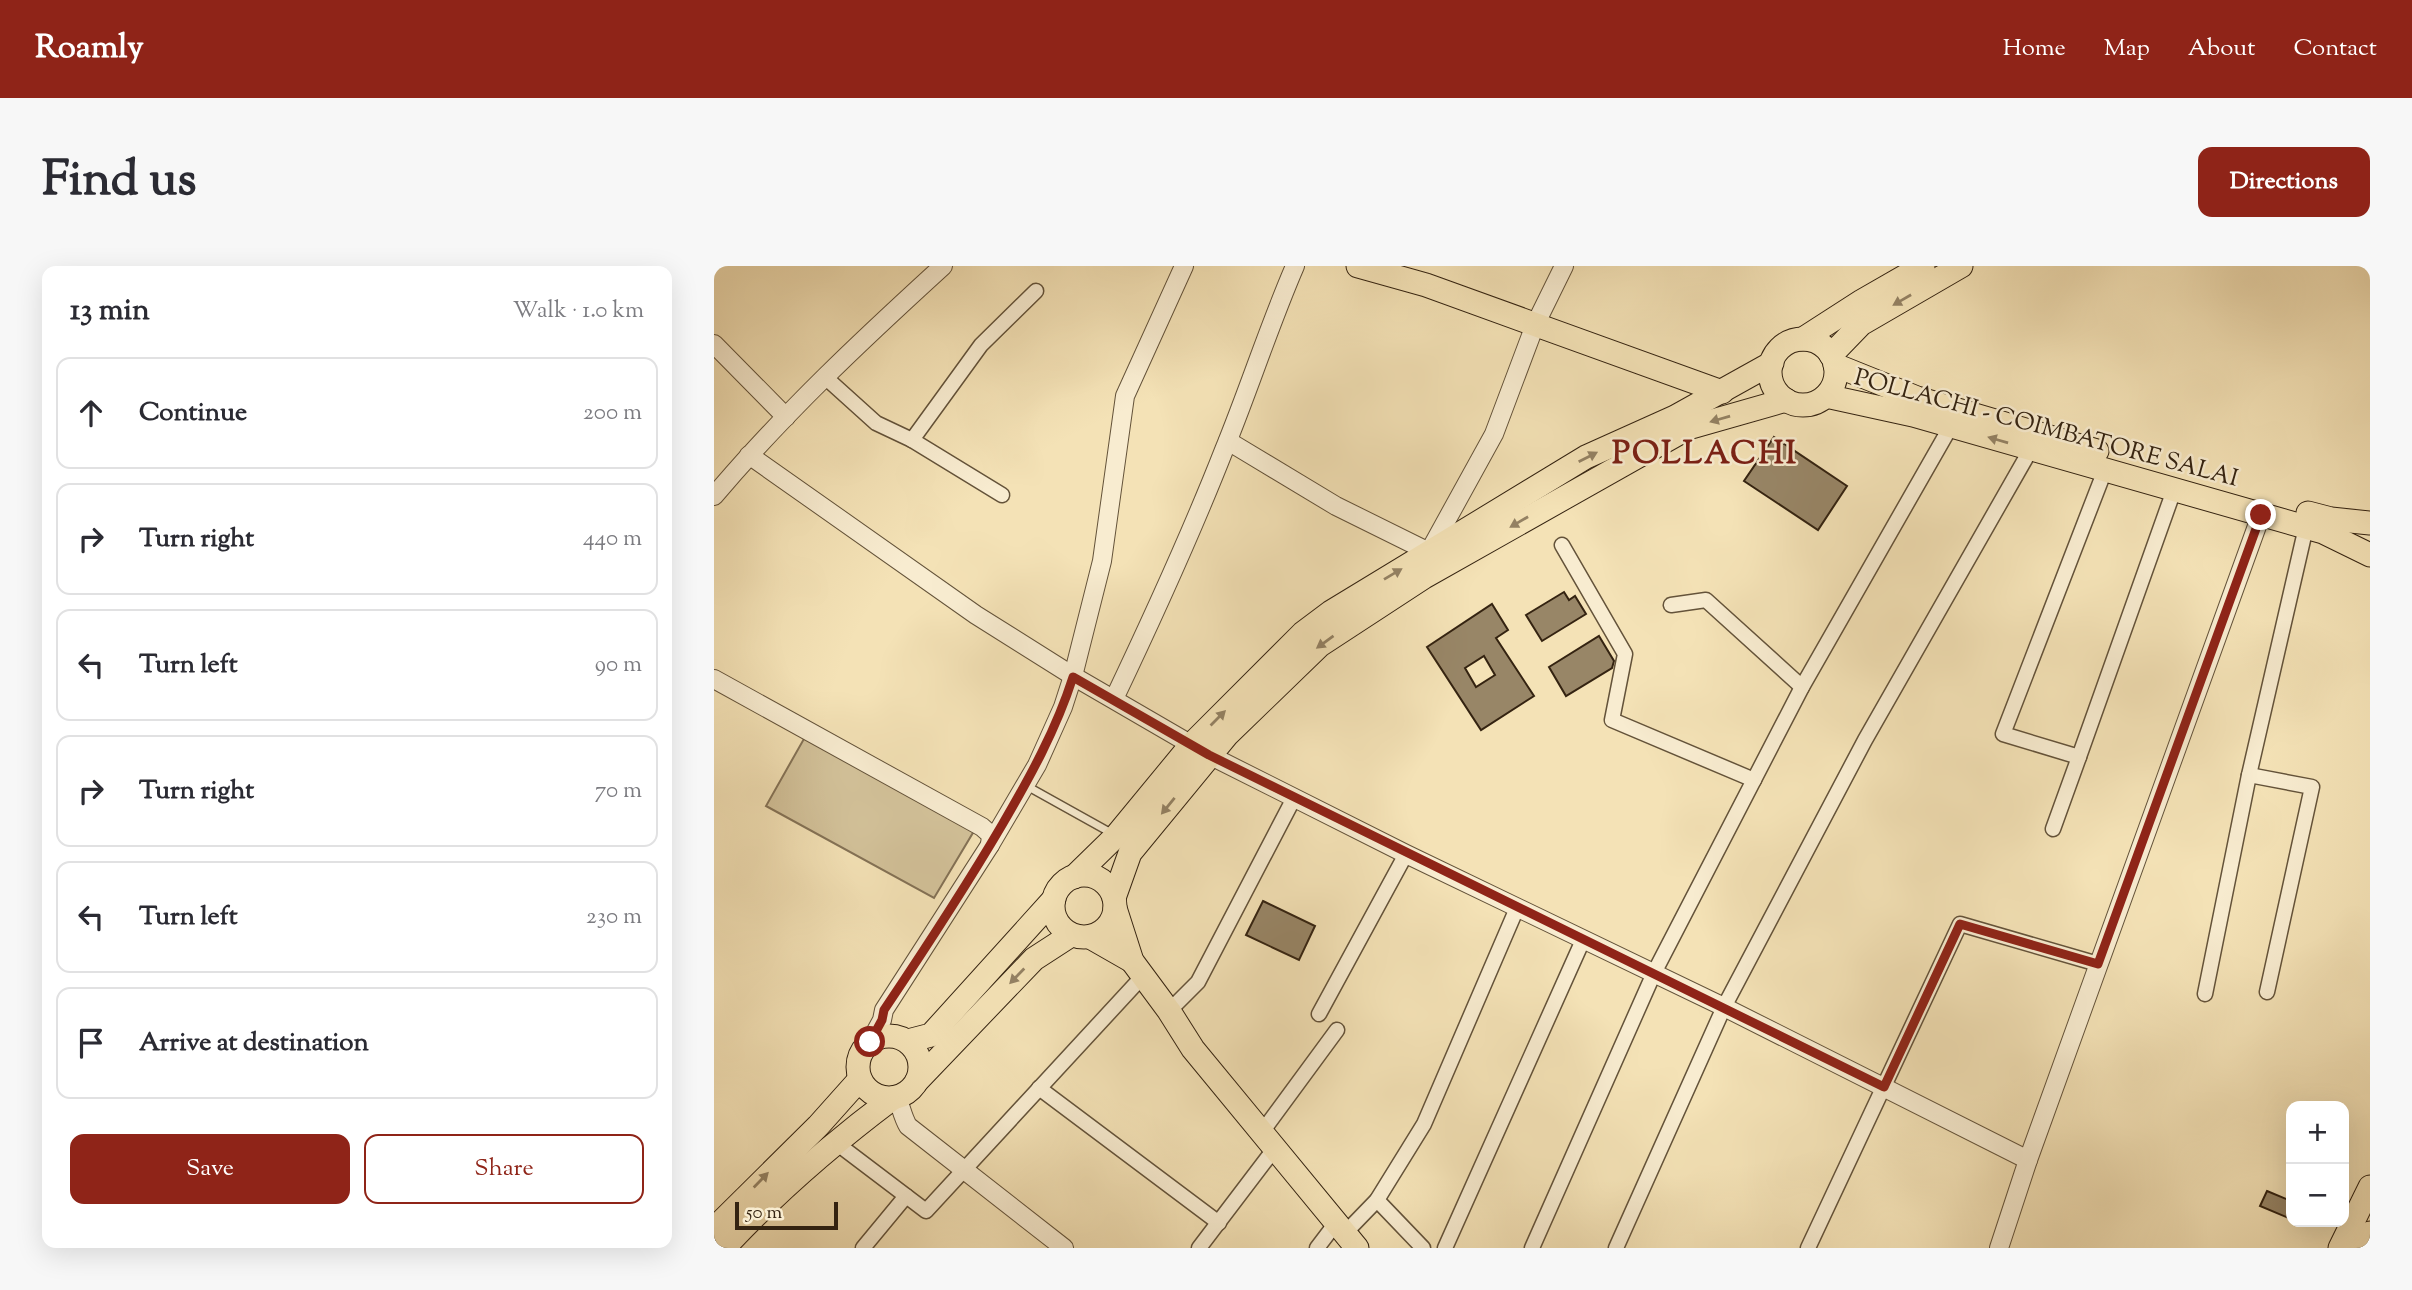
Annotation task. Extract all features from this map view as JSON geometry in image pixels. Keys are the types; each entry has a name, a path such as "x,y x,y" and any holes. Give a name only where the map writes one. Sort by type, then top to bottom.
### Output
{"main road":[{"path":"1358,266 1426,285 1722,393"},
{"path":"904,1096 872,1094 859,1079 858,1058 887,1035 932,1035 1054,899 1058,890 1116,836 1200,750 1303,633 1331,612 1586,457 1722,393 1772,363 1783,346 1803,339 1923,266"},
{"path":"1833,360 1861,324 1961,266"},
{"name":"POLLACHI - COIMBATORE SALAI","path":"1200,750 1227,735 1320,645 1424,577 1688,428 1786,400 1806,405 1826,396 1836,376 1833,360 1824,346 1803,339"},
{"name":"POLLACHI - COIMBATORE SALAI","path":"1833,360 1917,398 2330,519 2370,523"},
{"path":"1772,363 1773,384 1786,400"},
{"name":"POLLACHI - COIMBATORE SALAI","path":"1826,396 1951,426 2306,527 2370,555"},
{"path":"724,1248 745,1225 835,1142 904,1096 1034,959 1080,936 1101,933 1108,926 1130,853 1200,750"},
{"path":"1074,877 1094,877 1103,881 1115,903 1138,969 1194,1049 1346,1235"},
{"path":"1054,899 1053,910 1062,929 1080,936 1138,969"},
{"path":"887,1035 915,1049 919,1059 920,1070 904,1096"},
{"path":"714,1229 818,1125 859,1079"},
{"path":"2340,1248 2370,1187"},
{"path":"2362,1248 2370,1233"}],"street":[{"path":"714,496 749,455 851,350 943,266"},
{"path":"887,1035 884,1010 990,845 1025,785 1063,707 1102,561 1125,396 1184,266"},
{"path":"1114,699 1161,598 1228,441 1275,313 1296,266"},
{"path":"1228,441 1336,506 1429,552 1494,434 1535,325 1564,266"},
{"path":"912,440 981,345 1035,291"},
{"path":"714,344 786,417"},
{"path":"825,377 876,423 912,440 1003,495"},
{"path":"1532,1248 1654,973 1802,688 1951,426"},
{"path":"1616,1248 1724,1007 1865,740 2031,449"},
{"path":"749,455 976,615 1073,677 1200,750 1406,854 1724,1007 2028,1160"},
{"path":"2079,757 2003,734 2105,470"},
{"path":"2053,829 2174,490"},
{"path":"1999,1248 2098,964 2261,515"},
{"path":"2205,994 2249,775 2306,527"},
{"path":"1562,545 1625,654 1612,720 1754,780"},
{"path":"1671,605 1706,600 1802,688"},
{"path":"714,679 982,827 991,835 990,845"},
{"path":"2249,775 2312,787 2267,992"},
{"path":"1169,1011 1198,982 1294,798"},
{"path":"1319,1014 1406,854"},
{"path":"1317,1248 1346,1235 1377,1200 1424,1124 1517,908"},
{"path":"1808,1248 1960,924 2098,964"},
{"path":"1445,1248 1583,940"},
{"path":"835,1142 926,1211 1039,1088 1138,969"},
{"path":"1199,1248 1219,1223 1337,1030"},
{"path":"1039,1088 1219,1223"},
{"path":"904,1096 904,1120 908,1126 1064,1248"},
{"path":"863,1248 905,1196"},
{"path":"1377,1200 1423,1248"}],"lane":[{"path":"1025,785 1116,836"}],"shaded area":[{"path":"805,737 974,831 934,898 766,806"}],"building":[{"path":"1774,437 1847,486 1818,530 1744,481"},
{"path":"1564,592 1569,600 1575,596 1586,614 1542,641 1526,615"},
{"path":"1492,604 1508,630 1496,638 1534,696 1481,730 1427,647","holes":["1484,656 1495,675 1476,687 1465,668"]},
{"path":"1599,636 1614,661 1612,668 1566,696 1549,667"},
{"path":"1263,901 1315,926 1299,960 1246,935"},
{"path":"2267,1191 2286,1199 2286,1217 2260,1206"}],"district":[{"name":"POLLACHI","path":"1705,455"}],"route":[{"path":"870,1042 882,1020 884,1010 937,931 1037,765 1063,707 1073,677 1209,755 1884,1087 1960,924 2098,964 2261,515"}]}
